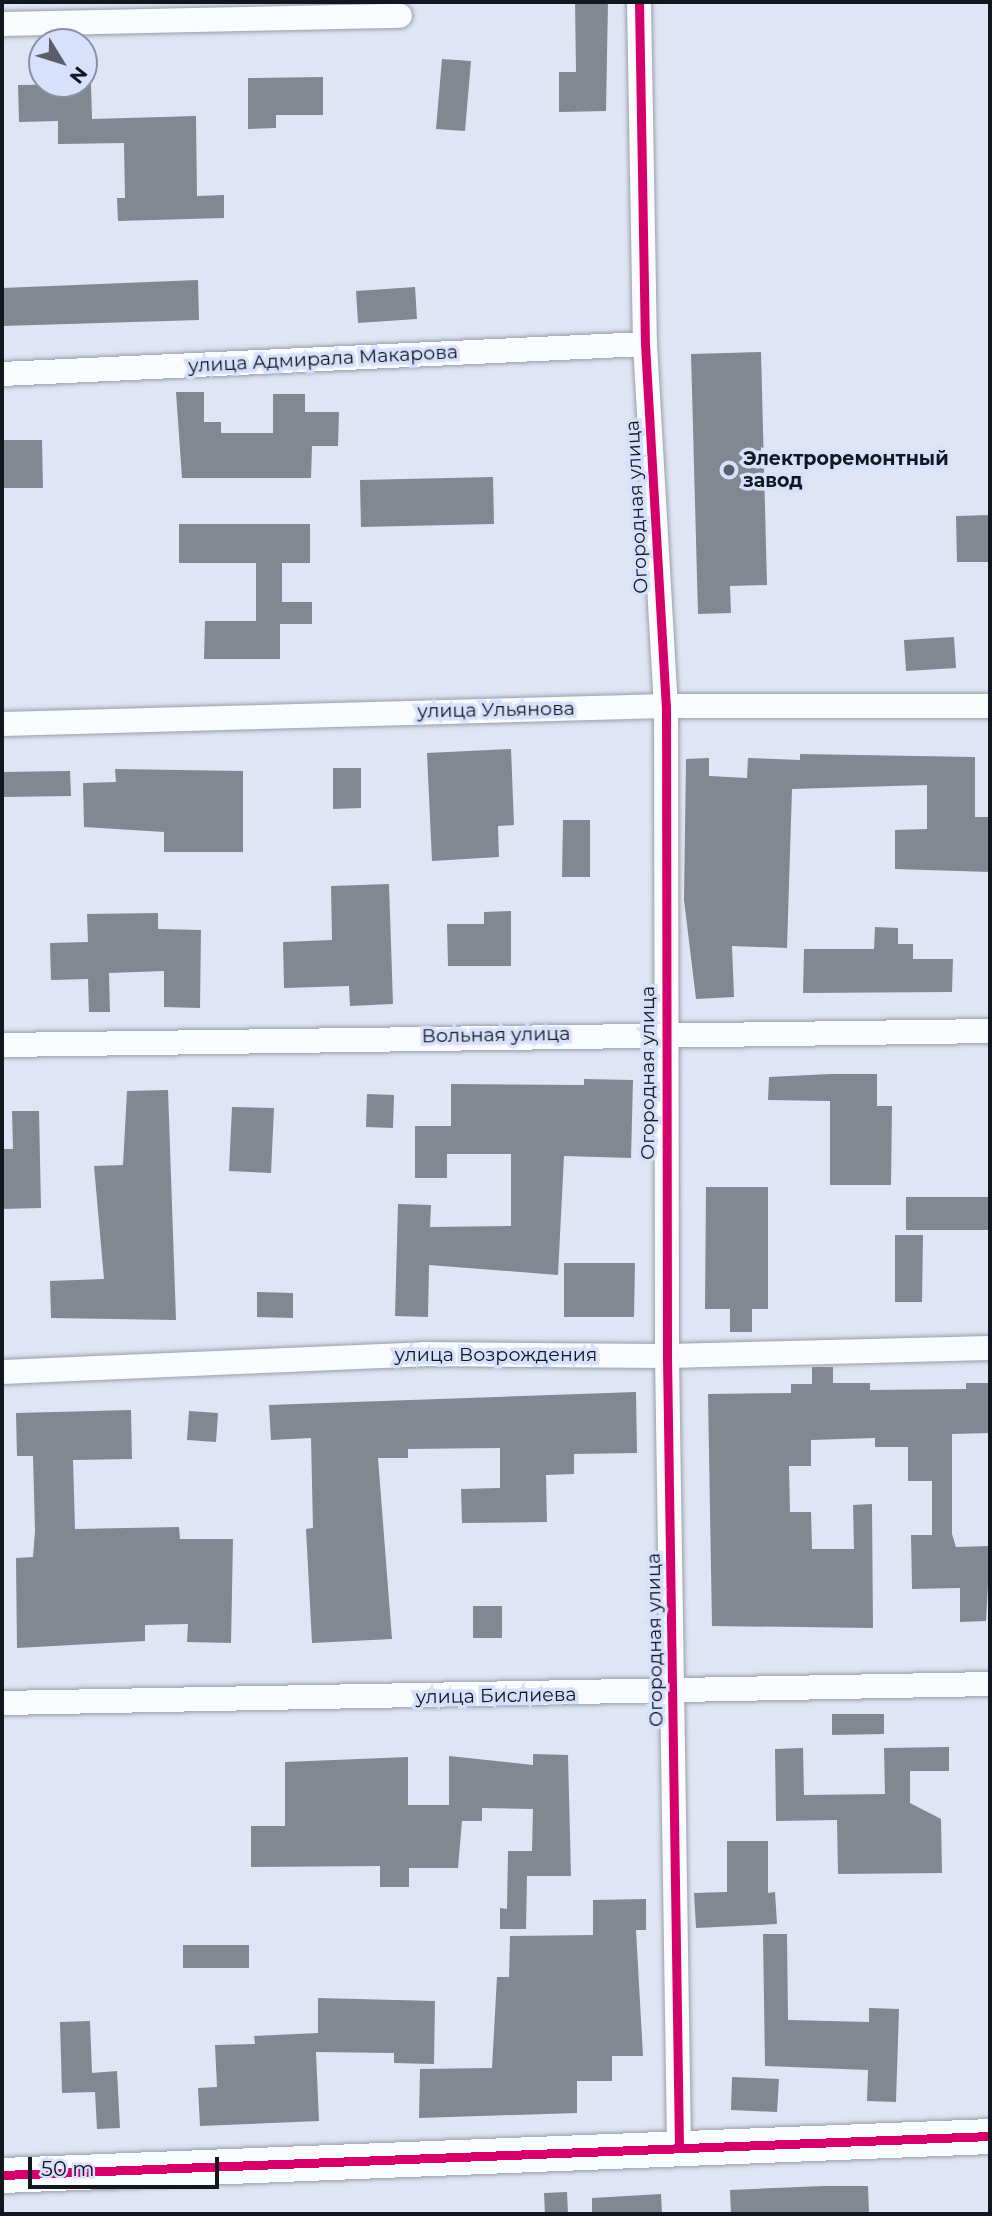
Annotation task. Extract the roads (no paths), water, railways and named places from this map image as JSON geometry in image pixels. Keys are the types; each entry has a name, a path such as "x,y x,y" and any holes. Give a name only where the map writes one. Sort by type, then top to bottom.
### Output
{"street":[{"name":"Огородная улица","path":"639,2 645,344 666,706 667,1356 679,2144"},
{"path":"2,24 400,16"},
{"name":"улица Адмирала Макарова","path":"2,374 645,344"},
{"name":"улица Ульянова","path":"2,724 666,706 990,706"},
{"name":"Вольная улица","path":"2,1045 665,1031 990,1031"},
{"name":"улица Возрождения","path":"2,1372 424,1354 667,1356 990,1348"},
{"name":"улица Бислиева","path":"2,1703 673,1693 990,1684"},
{"path":"2,2175 679,2144 990,2136"}],"place":[{"name":"Электроремонтный завод","path":"729,470"}]}
